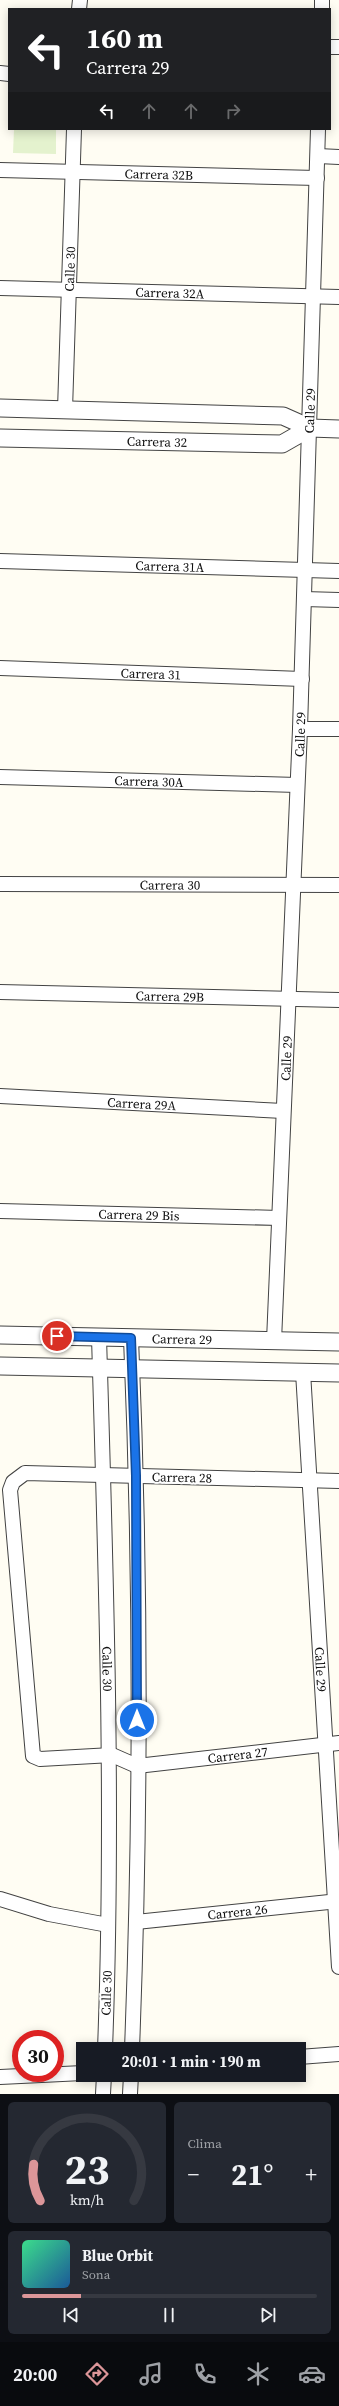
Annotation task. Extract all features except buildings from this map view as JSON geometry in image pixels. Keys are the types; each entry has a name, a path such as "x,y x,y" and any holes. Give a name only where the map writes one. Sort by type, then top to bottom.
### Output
{"street":[{"name":"Calle 30","path":"65,410 71,172 74,130"},
{"name":"Calle 29","path":"274,1341 302,679 307,455 310,428 318,130"},
{"path":"318,156 339,157"},
{"name":"Carrera 32B","path":"0,170 317,178"},
{"name":"Carrera 32A","path":"0,288 339,297"},
{"path":"0,408 283,416 310,428 339,429"},
{"name":"Carrera 32","path":"0,438 282,444 310,428"},
{"name":"Carrera 31A","path":"0,561 339,571"},
{"path":"304,600 339,600"},
{"name":"Carrera 31","path":"0,668 302,679"},
{"path":"300,729 339,729"},
{"name":"Carrera 30A","path":"0,777 297,785"},
{"name":"Carrera 30","path":"0,884 339,885"},
{"name":"Carrera 29B","path":"0,992 339,1000"},
{"name":"Carrera 29A","path":"0,1096 283,1111"},
{"name":"Carrera 29 Bis","path":"0,1211 279,1218"},
{"name":"Carrera 29","path":"0,1335 339,1342"},
{"name":"Calle 30","path":"99,1337 108,1756 108,1926 105,2042"},
{"path":"131,1338 136,1476 137,1766 136,1922 132,2042"},
{"path":"0,1366 339,1373"},
{"name":"Calle 29","path":"303,1372 325,1744 337,1901 339,1967"},
{"name":"Carrera 28","path":"108,1756 40,1759 33,1756 10,1490 13,1482 25,1473 339,1481"},
{"name":"Carrera 27","path":"137,1766 339,1743"},
{"path":"108,1756 116,1756 130,1764 137,1766"},
{"path":"0,1899 49,1914 108,1926"},
{"name":"Carrera 26","path":"136,1922 337,1901"},
{"path":"306,2056 339,2054"},
{"path":"0,2077 76,2073"},
{"path":"103,2094 104,2082"},
{"path":"130,2094 131,2082"}],"green space":[{"path":"14,130 56,130 56,154 13,153"}],"route":[{"path":"57,1336 131,1338 136,1476 137,1720"}]}
